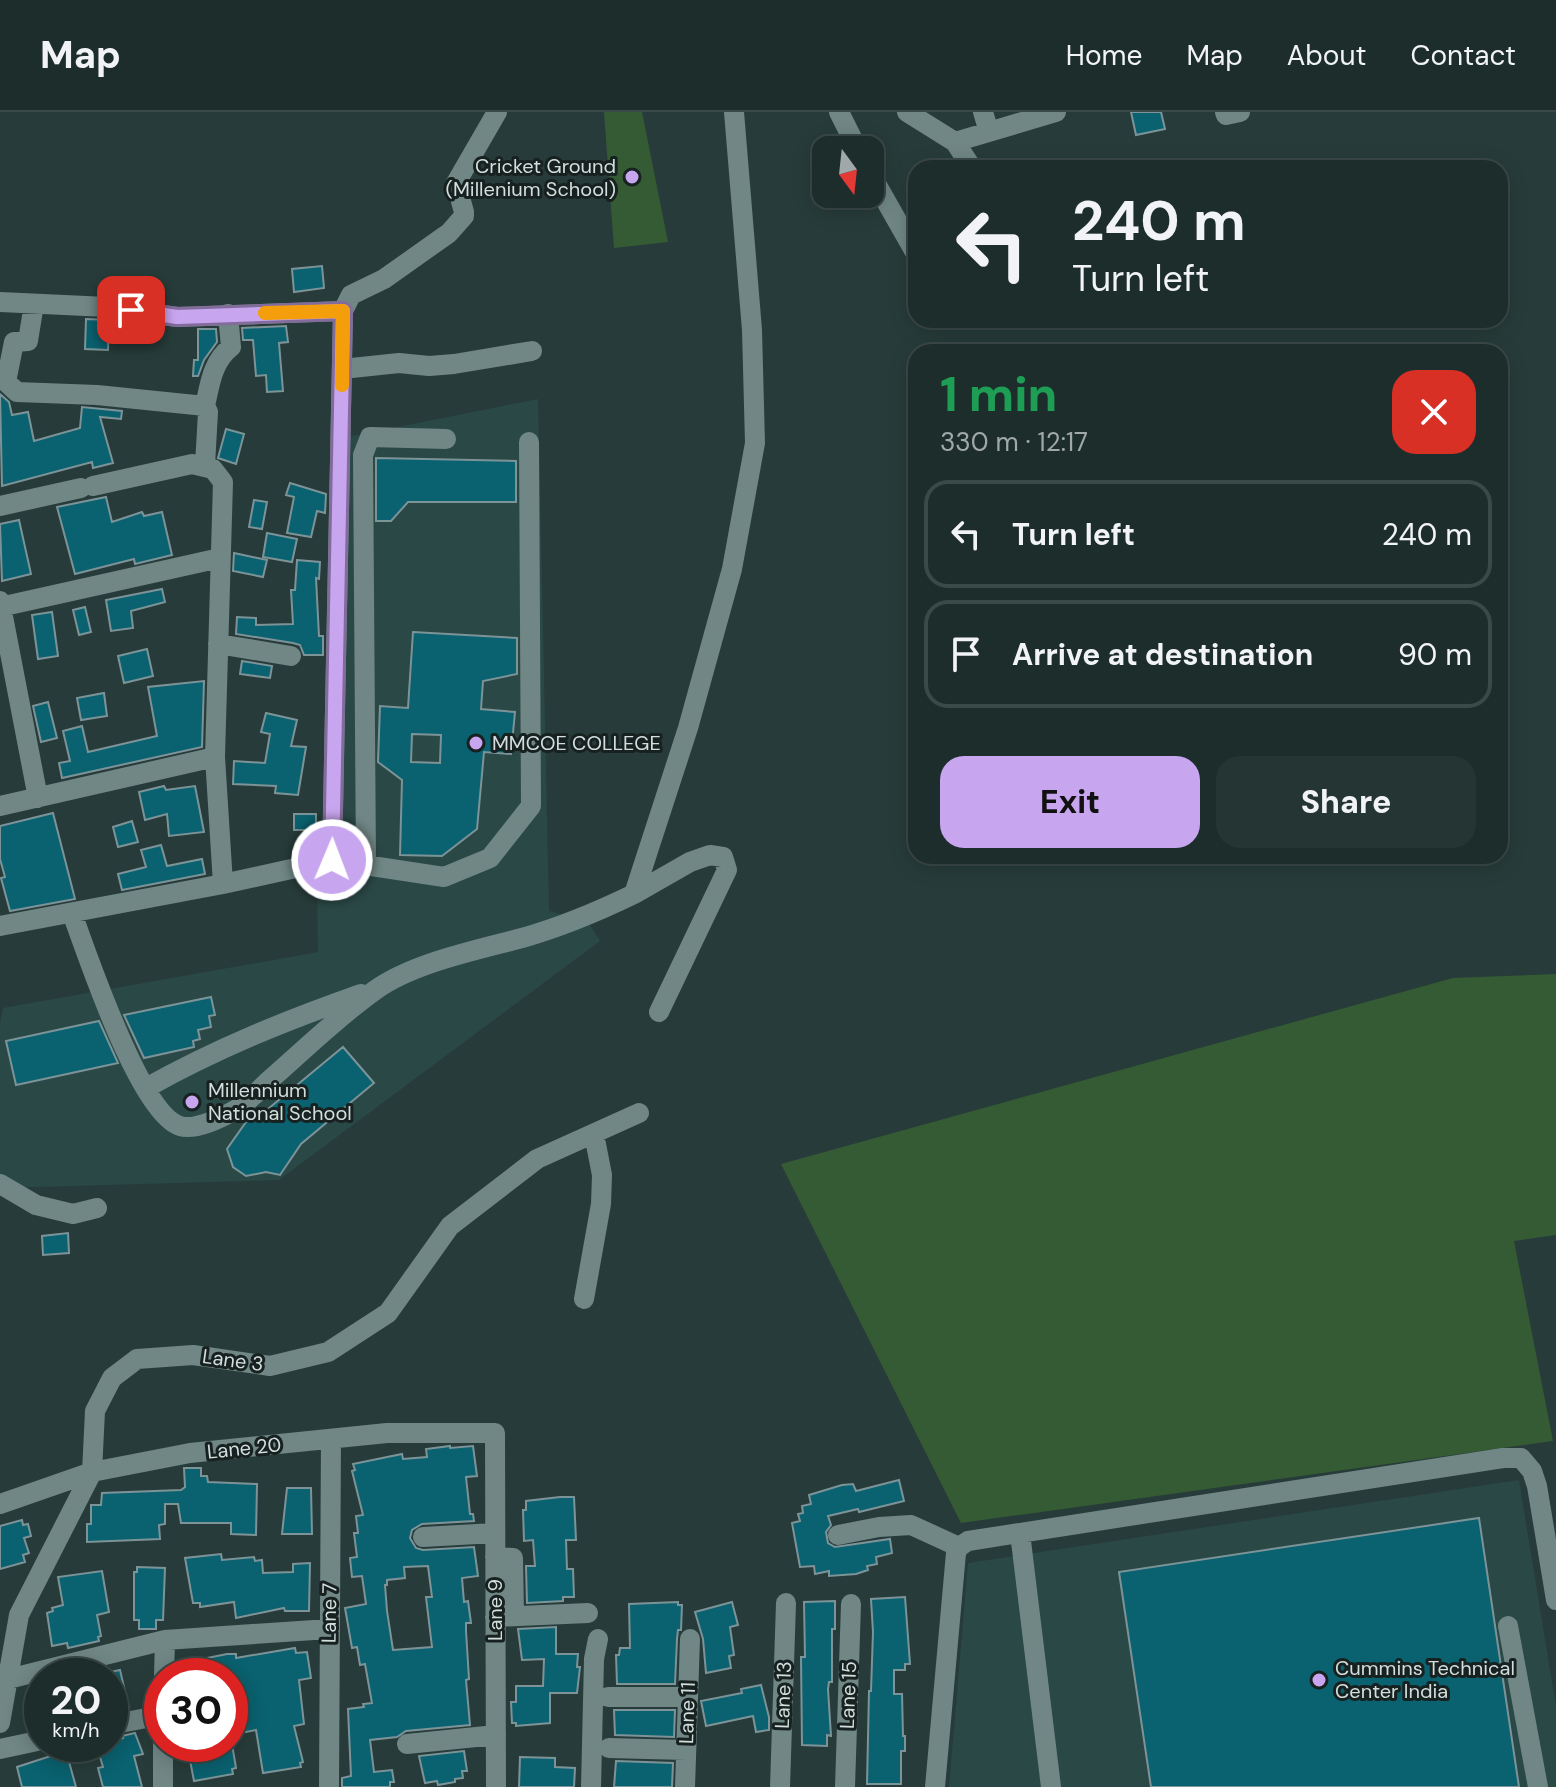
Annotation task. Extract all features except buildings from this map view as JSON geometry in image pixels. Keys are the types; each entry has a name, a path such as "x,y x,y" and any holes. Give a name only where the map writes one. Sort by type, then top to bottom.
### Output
{"street":[{"path":"332,860 343,311 346,302 357,290 384,279 456,227 464,212 456,183 497,112"},
{"path":"634,894 688,728 732,569 755,443 752,330 734,112"},
{"path":"839,112 851,136"},
{"path":"907,112 955,142 967,160"},
{"path":"983,112 989,132"},
{"path":"1225,112 1226,115 1240,112"},
{"path":"955,142 1050,113"},
{"path":"884,198 908,240"},
{"path":"0,302 107,307 177,317 343,311"},
{"path":"34,304 28,341 14,342 6,382 17,392 97,395 205,406"},
{"path":"205,465 208,412 205,406 215,366 221,355 231,347 228,314"},
{"path":"342,369 399,363 429,366 454,364 532,351"},
{"path":"366,865 363,455 370,437 446,439"},
{"path":"0,926 332,860 444,877 490,858 531,806 529,442"},
{"path":"0,506 192,464 205,465 220,475 223,482 215,757 223,884"},
{"path":"38,798 0,605 220,558"},
{"path":"218,644 291,656"},
{"path":"0,806 215,757"},
{"path":"146,1088 192,1062 266,1028 376,989 422,967 473,949 583,919 690,862 710,855 723,857 727,870 659,1012"},
{"path":"72,913 101,995 134,1072 171,1122 183,1127 204,1124 237,1109 376,989"},
{"name":"Lane 3","path":"0,1723 3,1681 19,1615 92,1472 95,1411 112,1378 137,1359 193,1355 270,1366 328,1352 388,1313 450,1226 537,1159 639,1113"},
{"path":"584,1299 601,1204 602,1175 594,1134"},
{"path":"0,1184 36,1205 73,1214 97,1208"},
{"name":"Lane 20","path":"0,1504 92,1472 190,1453 387,1433 495,1433"},
{"name":"Lane 9","path":"495,1433 495,1557 505,1617 496,1735 496,1787"},
{"name":"Lane 7","path":"329,1787 331,1439"},
{"path":"959,1547 968,1541 1503,1458 1521,1458 1532,1471 1537,1486 1556,1600"},
{"path":"838,1535 911,1525 959,1547"},
{"path":"423,1537 495,1533"},
{"path":"1020,1533 1051,1787"},
{"path":"935,1787 959,1547"},
{"name":"Lane 13","path":"780,1787 786,1603"},
{"name":"Lane 15","path":"845,1787 851,1604"},
{"path":"505,1617 588,1613"},
{"path":"1508,1626 1538,1787"},
{"path":"3,1681 165,1640 329,1629"},
{"path":"591,1787 594,1659 598,1639"},
{"name":"Lane 11","path":"685,1787 690,1639"},
{"path":"164,1658 165,1640"},
{"path":"608,1697 688,1697"},
{"path":"407,1744 496,1735"},
{"path":"0,1749 24,1744"},
{"path":"609,1748 686,1750"},
{"path":"163,1762 163,1787"}],"shaded area":[{"path":"538,399 549,911 588,922 600,941 279,1180 0,1188 0,1024 3,1008 318,952 317,882 352,875 342,832 348,437"},
{"path":"1519,1480 1556,1707 1556,1787 949,1787 968,1563"}],"green space":[{"name":"Cricket Ground (Millenium School)","path":"604,112 642,112 668,242 614,248"},
{"path":"1556,974 1556,1235 1514,1241 1553,1441 961,1523 781,1164 1453,978"}],"slow traffic":[{"path":"265,313 343,311 342,385"}],"place":[{"name":"Cricket Ground (Millenium School)","path":"632,177"},
{"name":"MMCOE COLLEGE","path":"476,743"},
{"name":"Millennium National School","path":"192,1102"},
{"name":"Cummins Technical Center India","path":"1319,1680"}],"route":[{"path":"131,310 177,317 343,311 332,860"}]}
